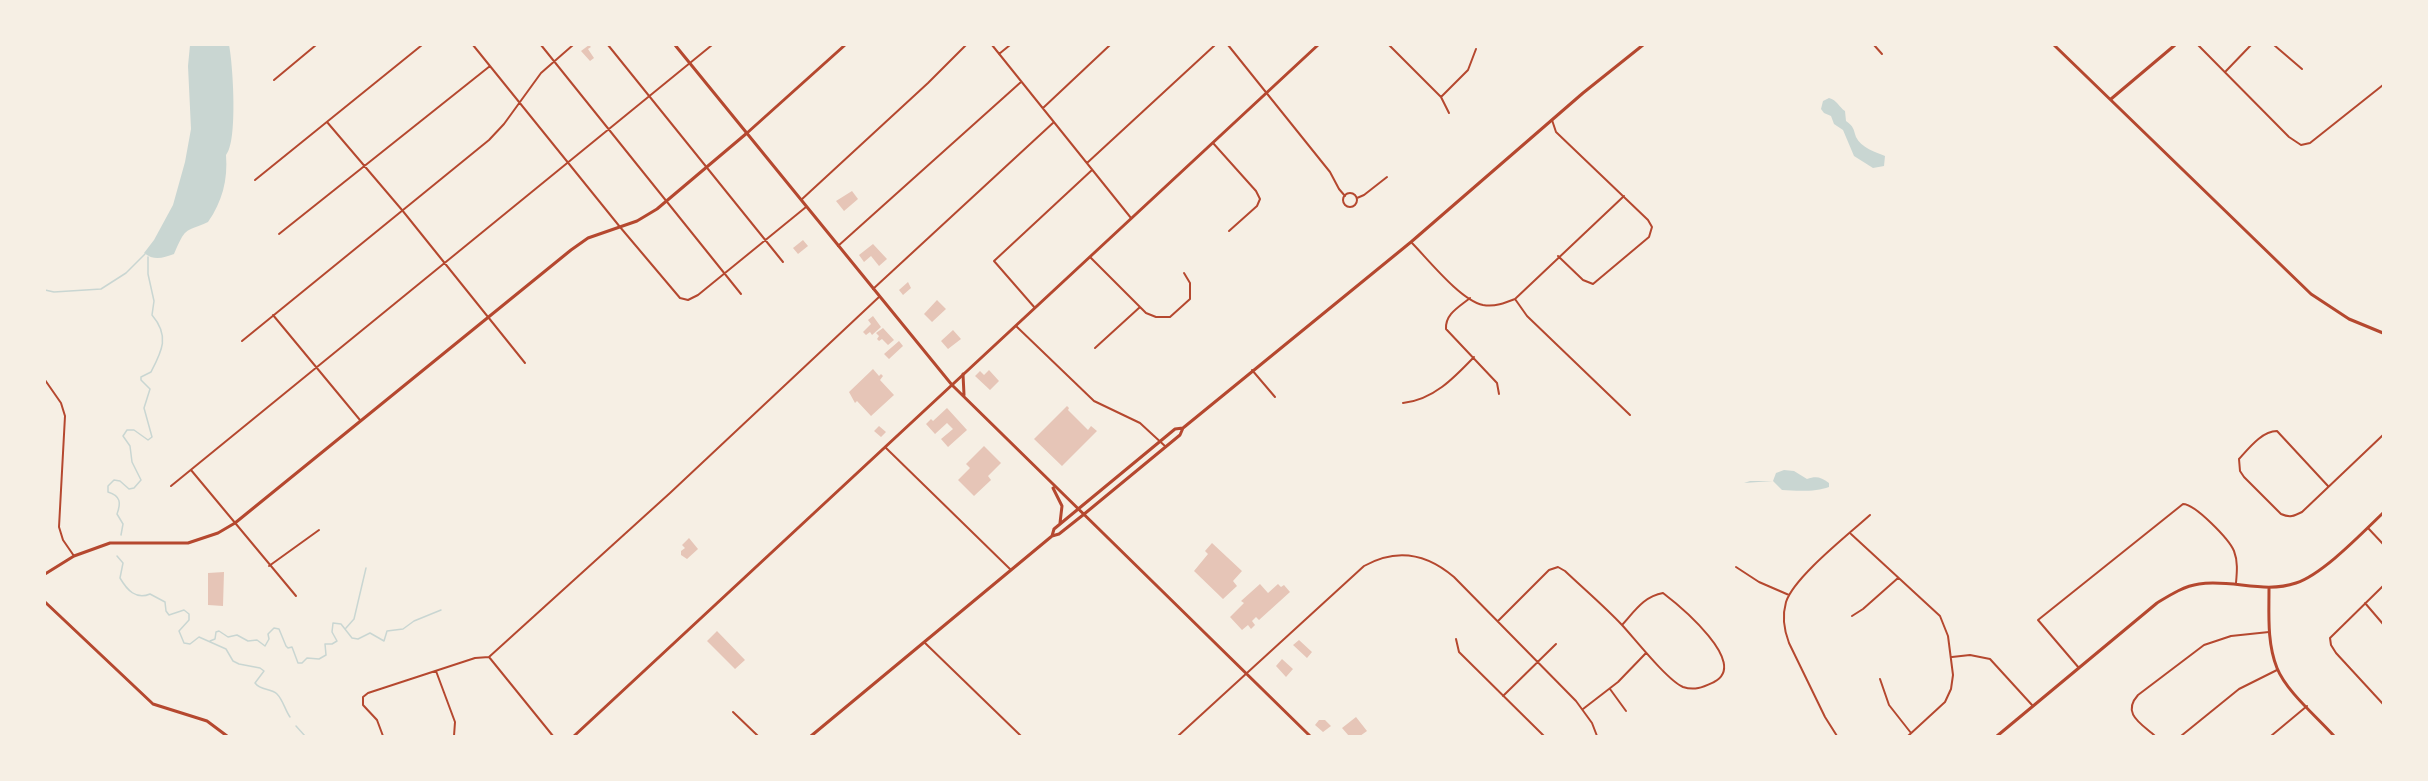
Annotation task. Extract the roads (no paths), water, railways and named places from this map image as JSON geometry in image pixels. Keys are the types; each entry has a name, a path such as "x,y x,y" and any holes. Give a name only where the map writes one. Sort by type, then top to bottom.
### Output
{"street":[{"path":"274,80 316,45"},
{"path":"255,180 422,45"},
{"path":"473,45 568,164 680,298 688,300 698,295 806,207"},
{"path":"541,45 668,200 741,294"},
{"path":"242,341 489,140 504,124 541,73 573,45"},
{"path":"608,45 783,262"},
{"path":"675,45 952,385 1310,736"},
{"path":"171,486 712,45"},
{"path":"45,574 74,556 110,543 188,543 218,533 235,523 579,244 588,238 649,215 747,133 844,45"},
{"path":"801,200 966,45"},
{"path":"992,45 1131,219"},
{"path":"999,54 1010,45"},
{"path":"1043,108 1110,45"},
{"path":"1087,163 1215,45"},
{"path":"1228,45 1330,172 1338,189 1345,195"},
{"path":"574,736 1318,45"},
{"path":"1389,45 1441,97 1449,113"},
{"path":"811,736 1052,536 1059,534 1166,447 1180,435 1183,428 1411,242 1643,45"},
{"path":"1874,45 1882,54"},
{"path":"2054,45 2310,294 2349,320 2383,333"},
{"path":"2110,99 2175,45"},
{"path":"2198,45 2289,137 2301,145 2310,143 2383,85"},
{"path":"2225,71 2251,45"},
{"path":"2274,45 2302,69"},
{"path":"1441,97 1468,70 1476,49"},
{"path":"279,234 490,66"},
{"path":"838,246 1021,82"},
{"path":"1552,120 1556,132 1624,196 1652,227 1649,237 1593,284 1583,280 1558,256"},
{"path":"327,122 402,210 525,363"},
{"path":"873,289 1054,122"},
{"path":"1213,143 1256,190 1260,199 1257,206 1229,231"},
{"path":"1035,308 994,261 1092,170"},
{"path":"1345,195 1344,202 1349,207 1355,204 1357,198 1387,177"},
{"path":"1345,195 1352,193 1357,198"},
{"path":"1411,242 1470,298 1481,304 1492,306 1515,298 1624,196"},
{"path":"1090,257 1140,307 1156,317 1170,317 1190,298 1190,283 1184,273"},
{"path":"383,736 376,720 363,705 363,697 368,693 475,658 489,657 655,507 879,297"},
{"path":"1470,298 1449,315 1445,321 1446,329 1497,383 1499,394"},
{"path":"1515,298 1527,316 1630,415"},
{"path":"1095,348 1140,307"},
{"path":"273,315 360,420"},
{"path":"1016,326 1094,401 1140,423 1166,447"},
{"path":"1403,403 1417,402 1435,392 1458,374 1474,357"},
{"path":"1252,370 1275,398"},
{"path":"963,374 964,397"},
{"path":"45,380 61,403 65,416 59,527 63,540 74,556"},
{"path":"1052,536 1054,529 1077,509 1175,429 1183,428"},
{"path":"2328,486 2277,431 2270,431 2264,435 2239,459 2240,471 2244,477 2282,514 2288,517 2302,512 2383,435"},
{"path":"885,447 1011,570"},
{"path":"191,470 296,596"},
{"path":"1051,483 1062,506 1063,515 1060,524"},
{"path":"2079,668 2038,620 2183,504 2193,506 2230,543 2237,561 2235,586"},
{"path":"1997,736 2157,603 2177,591 2199,584 2269,589 2297,583 2315,574 2383,513"},
{"path":"1837,736 1825,717 1785,631 1785,610 1789,595 1804,576 1870,515"},
{"path":"2368,528 2383,544"},
{"path":"269,566 319,530"},
{"path":"1850,533 1940,616 1946,630 1952,657 1951,689 1945,702 1908,736"},
{"path":"1178,736 1364,566 1390,555 1413,555 1435,562 1454,577 1583,708 1597,736"},
{"path":"1498,621 1550,570 1558,567 1622,625 1646,653 1678,683 1691,689 1697,689 1722,677 1725,672 1726,666 1715,644 1663,593 1653,594 1646,599 1622,625"},
{"path":"1736,567 1759,582 1789,595"},
{"path":"1852,616 1899,578"},
{"path":"2383,586 2330,638 2331,645 2383,704"},
{"path":"2269,589 2269,632 2277,670 2334,736"},
{"path":"45,602 153,704 207,721 227,736"},
{"path":"2364,603 2383,624"},
{"path":"2155,736 2135,718 2131,710 2132,702 2138,695 2204,645 2231,636 2269,632"},
{"path":"1456,639 1459,651 1544,736"},
{"path":"924,642 1021,736"},
{"path":"1503,696 1556,644"},
{"path":"1583,708 1610,689 1646,653"},
{"path":"1952,657 1970,656 1990,659 2032,705"},
{"path":"489,657 553,736"},
{"path":"2181,736 2239,689 2277,670"},
{"path":"436,671 454,722 454,736"},
{"path":"1880,679 1889,705 1911,733"},
{"path":"1610,689 1626,711"},
{"path":"2271,736 2307,706"},
{"path":"733,712 758,736"}],"waterway":[{"path":"45,290 54,292 101,289 126,273 145,254"},
{"path":"121,535 123,524 117,514 119,500 108,492 108,486 114,480 120,481 129,489 134,488 141,480 132,462 130,446 123,436 127,430 134,430 148,440 152,437 144,408 150,389 141,377 151,372 162,344 161,330 152,315 154,301 148,274 148,257"},
{"path":"117,556 123,563 120,578 132,593 140,596 150,594 165,602 169,615 184,610 189,614 189,620 179,631 184,643 190,644 199,637 226,649 233,661 260,668 264,671 255,683 277,694 290,717"},
{"path":"346,628 354,619 366,568"},
{"path":"210,641 215,639 216,632 219,631 228,637 237,635 248,641 257,640 265,646 269,639 268,634 274,628 279,629 286,646 292,647 298,663 302,663 307,658 319,659 326,655 325,644 337,641 332,632 333,623 341,624 352,638 358,639 370,633 384,641 387,631 403,629 414,621 441,610"},
{"path":"296,726 305,736"}]}
